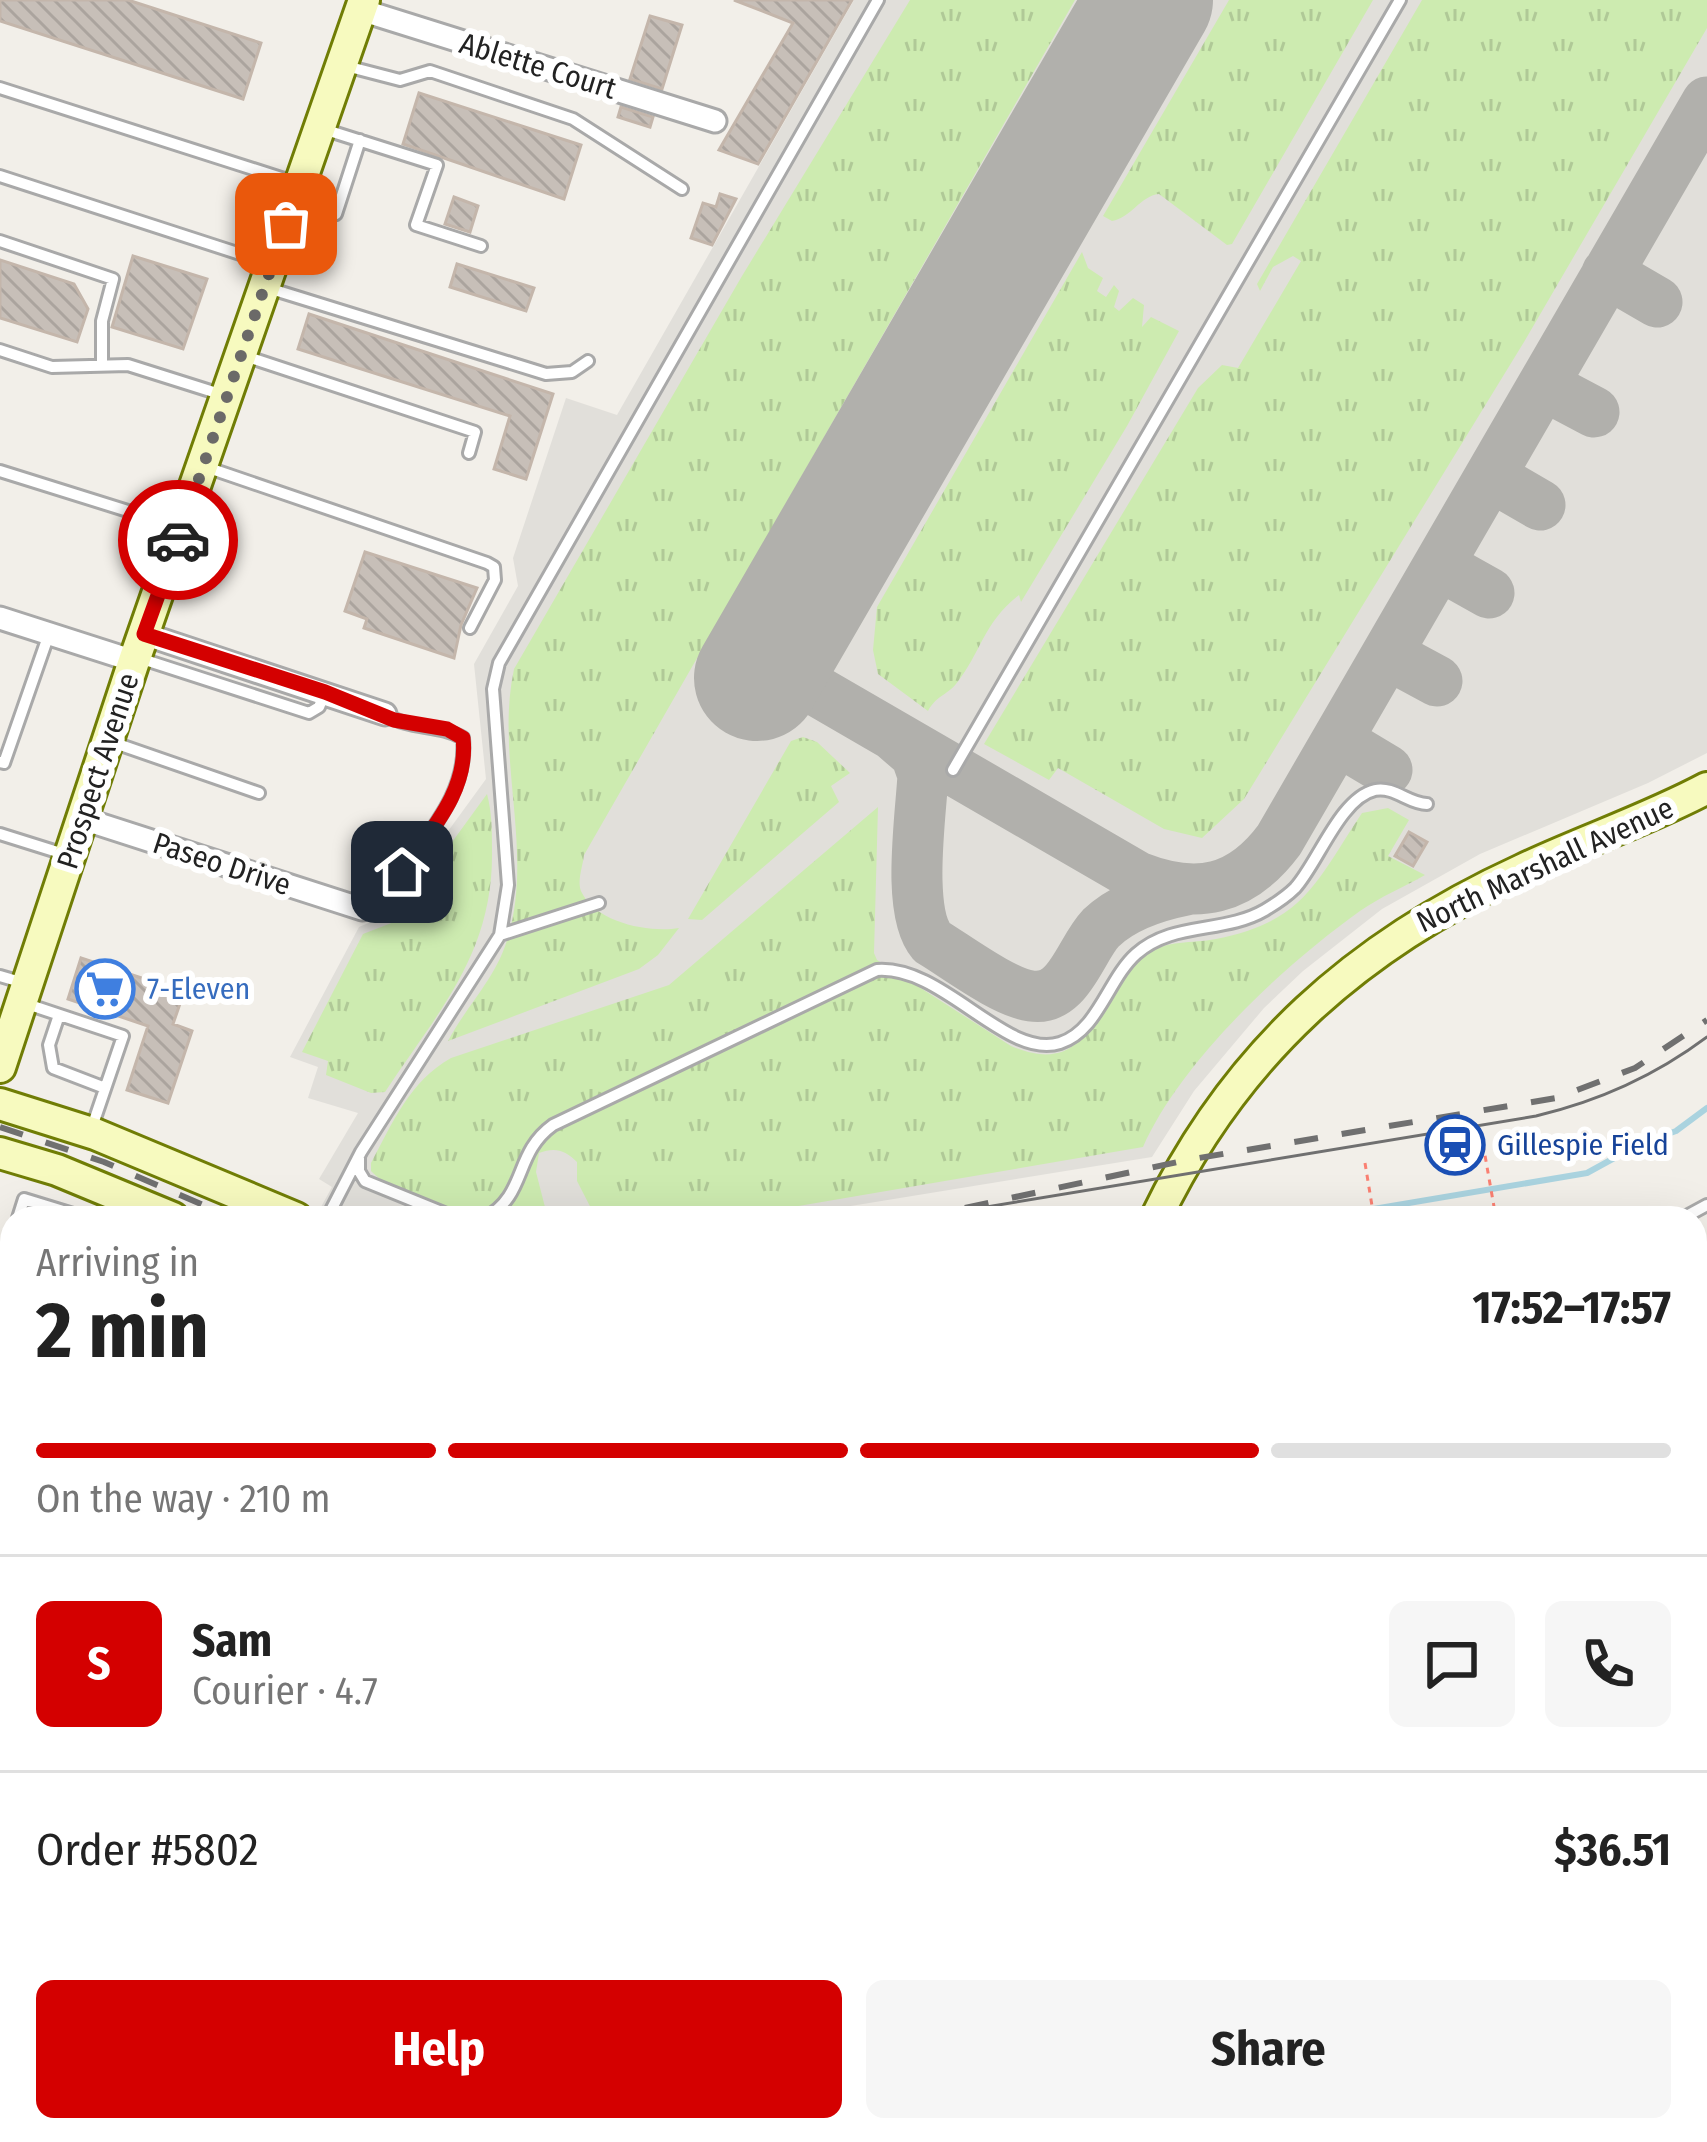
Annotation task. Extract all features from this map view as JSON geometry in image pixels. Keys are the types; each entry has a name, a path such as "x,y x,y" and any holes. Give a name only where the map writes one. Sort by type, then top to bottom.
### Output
{"main road":[{"name":"Prospect Avenue","path":"0,1066 16,988 70,856 362,5"},
{"name":"North Marshall Avenue","path":"1163,1204 1207,1127 1256,1064 1301,1015 1365,959 1440,910 1707,788"},
{"path":"0,1104 90,1133 270,1206"},
{"path":"0,1153 57,1170 138,1206"}],"street":[{"name":"Ablette Court","path":"362,5 715,121"},
{"path":"0,619 49,634 325,692 385,714"},
{"name":"Paseo Drive","path":"83,819 362,909"}],"lane":[{"path":"333,1206 359,1155 500,935 508,885 493,689 500,663 878,0"},
{"path":"953,770 1400,0"},
{"path":"342,64 400,80 430,70 573,119 682,189"},
{"path":"0,88 301,184"},
{"path":"320,128 436,164 416,225 482,246"},
{"path":"336,214 360,140"},
{"path":"0,176 546,374 572,372 588,361"},
{"path":"0,242 113,279 102,321 102,366"},
{"path":"0,350 52,368 128,365 227,396"},
{"path":"242,355 475,431 469,453"},
{"path":"203,466 487,563 494,568 495,580 470,628"},
{"path":"0,471 182,528"},
{"path":"0,762 4,763 49,634"},
{"path":"385,714 414,726 447,729 463,738 466,760 459,786 402,872"},
{"path":"108,741 260,793"},
{"path":"502,1206 515,1187 526,1151 553,1126 877,970 907,971 1026,1042 1057,1045 1076,1036 1135,954 1154,941 1180,930 1238,923 1294,889 1352,803 1369,791 1383,789 1427,804"},
{"path":"0,834 70,856"},
{"path":"500,935 598,903"},
{"path":"16,988 58,1015 123,1036 90,1133"},
{"path":"58,1015 48,1055 53,1068 105,1088"},
{"path":"359,1155 359,1172 365,1181 423,1206"},
{"path":"22,1206 24,1199 47,1206"}],"path":[{"path":"1484,1144 1494,1206"},
{"path":"1365,1163 1372,1206"}],"shaded area":[{"path":"854,0 1707,0 1707,753 1480,854 1382,909 1264,1008 1194,1091 1152,1157 851,1206 322,1206 332,1187 319,1179 358,1113 308,1098 318,1067 290,1057 359,927 387,915 486,779 474,664 518,586 513,558 566,398 617,415"}],"green space":[{"path":"910,0 1075,0 584,855 580,889 599,912 640,927 679,928 658,955 639,969 448,1041 497,965 515,904 509,736 514,669 742,276"},
{"path":"1229,0 1373,0 1232,244 1227,245 1159,194 1119,219 1103,216"},
{"path":"1422,0 1707,0 1707,28 1524,342 1244,799 1202,838 1164,829 1058,768 1049,780 984,744 1198,388 1222,365 1238,368 1301,261 1293,256 1273,267 1260,291 1257,284"},
{"path":"1082,252 1088,268 1103,278 1097,291 1106,297 1114,285 1119,291 1114,307 1119,311 1133,298 1144,305 1142,327 1151,317 1179,331 1021,602 1019,595 997,616 956,684 928,711 878,674 873,650 877,607"},
{"path":"803,737 817,742 850,773 831,786 839,802 702,920 688,919 791,741"},
{"path":"487,794 492,828 490,886 484,919 460,979 385,1092 371,1093 326,1075 328,1061 302,1052 363,934 394,922"},
{"path":"878,807 877,960 1011,1046 1039,1054 1060,1052 1077,1043 1129,971 1154,950 1246,932 1289,910 1319,879 1362,813 1388,808 1409,820 1388,856 1425,875 1360,911 1268,987 1182,1081 1143,1147 799,1206 590,1206 577,1181 577,1162 555,1150 539,1153 536,1172 545,1206 439,1206 386,1183 371,1171 404,1104 424,1078 451,1058 669,985"}],"building":[{"path":"0,0 128,0 261,43 243,99 0,21"},
{"path":"734,0 852,0 758,164 719,150 793,23"},
{"path":"650,16 682,25 662,89 630,79"},
{"path":"419,93 581,145 564,199 403,144"},
{"path":"621,107 653,117 650,127 618,117"},
{"path":"720,194 736,199 712,245 691,238 703,203 716,207"},
{"path":"454,197 478,206 470,232 445,224"},
{"path":"133,256 207,279 183,349 112,327"},
{"path":"0,260 74,284 88,309 77,342 0,318"},
{"path":"457,264 534,288 526,311 450,287"},
{"path":"309,314 553,394 526,479 494,469 510,416 298,349"},
{"path":"365,552 477,588 461,625 454,658 364,628 367,619 345,611"},
{"path":"1409,832 1427,842 1413,866 1395,856"},
{"path":"81,958 184,992 173,1024 192,1031 168,1103 127,1090 148,1026 68,999"}],"waterway":[{"path":"1391,1206 1587,1173 1676,1131 1707,1108"}],"taxiway":[{"path":"767,662 1138,877 1199,889 1249,871 1279,840 1707,102"},
{"path":"1607,273 1657,302"},
{"path":"1543,385 1594,412"},
{"path":"1490,476 1540,505"},
{"path":"1439,565 1489,593"},
{"path":"1387,654 1437,681"},
{"path":"894,736 916,755 923,775 917,887 924,928 932,942 994,981 1031,996 1055,991 1110,920 1141,903 1186,890"},
{"path":"1337,740 1387,770"}],"runway":[{"path":"757,678 1150,0"}],"tram line":[{"path":"992,1206 1536,1116 1626,1086 1707,1037"}],"railway":[{"path":"974,1206 1187,1160 1556,1098 1635,1068 1707,1020"},
{"path":"0,1127 104,1162 205,1206"}],"way so far":[{"path":"178,540 286,224"}],"place":[{"name":"7-Eleven","path":"105,989"},
{"name":"Gillespie Field","path":"1455,1145"}],"route":[{"path":"178,540 144,634 325,692 394,720 447,729 463,738 466,760 459,786 402,872"}]}
